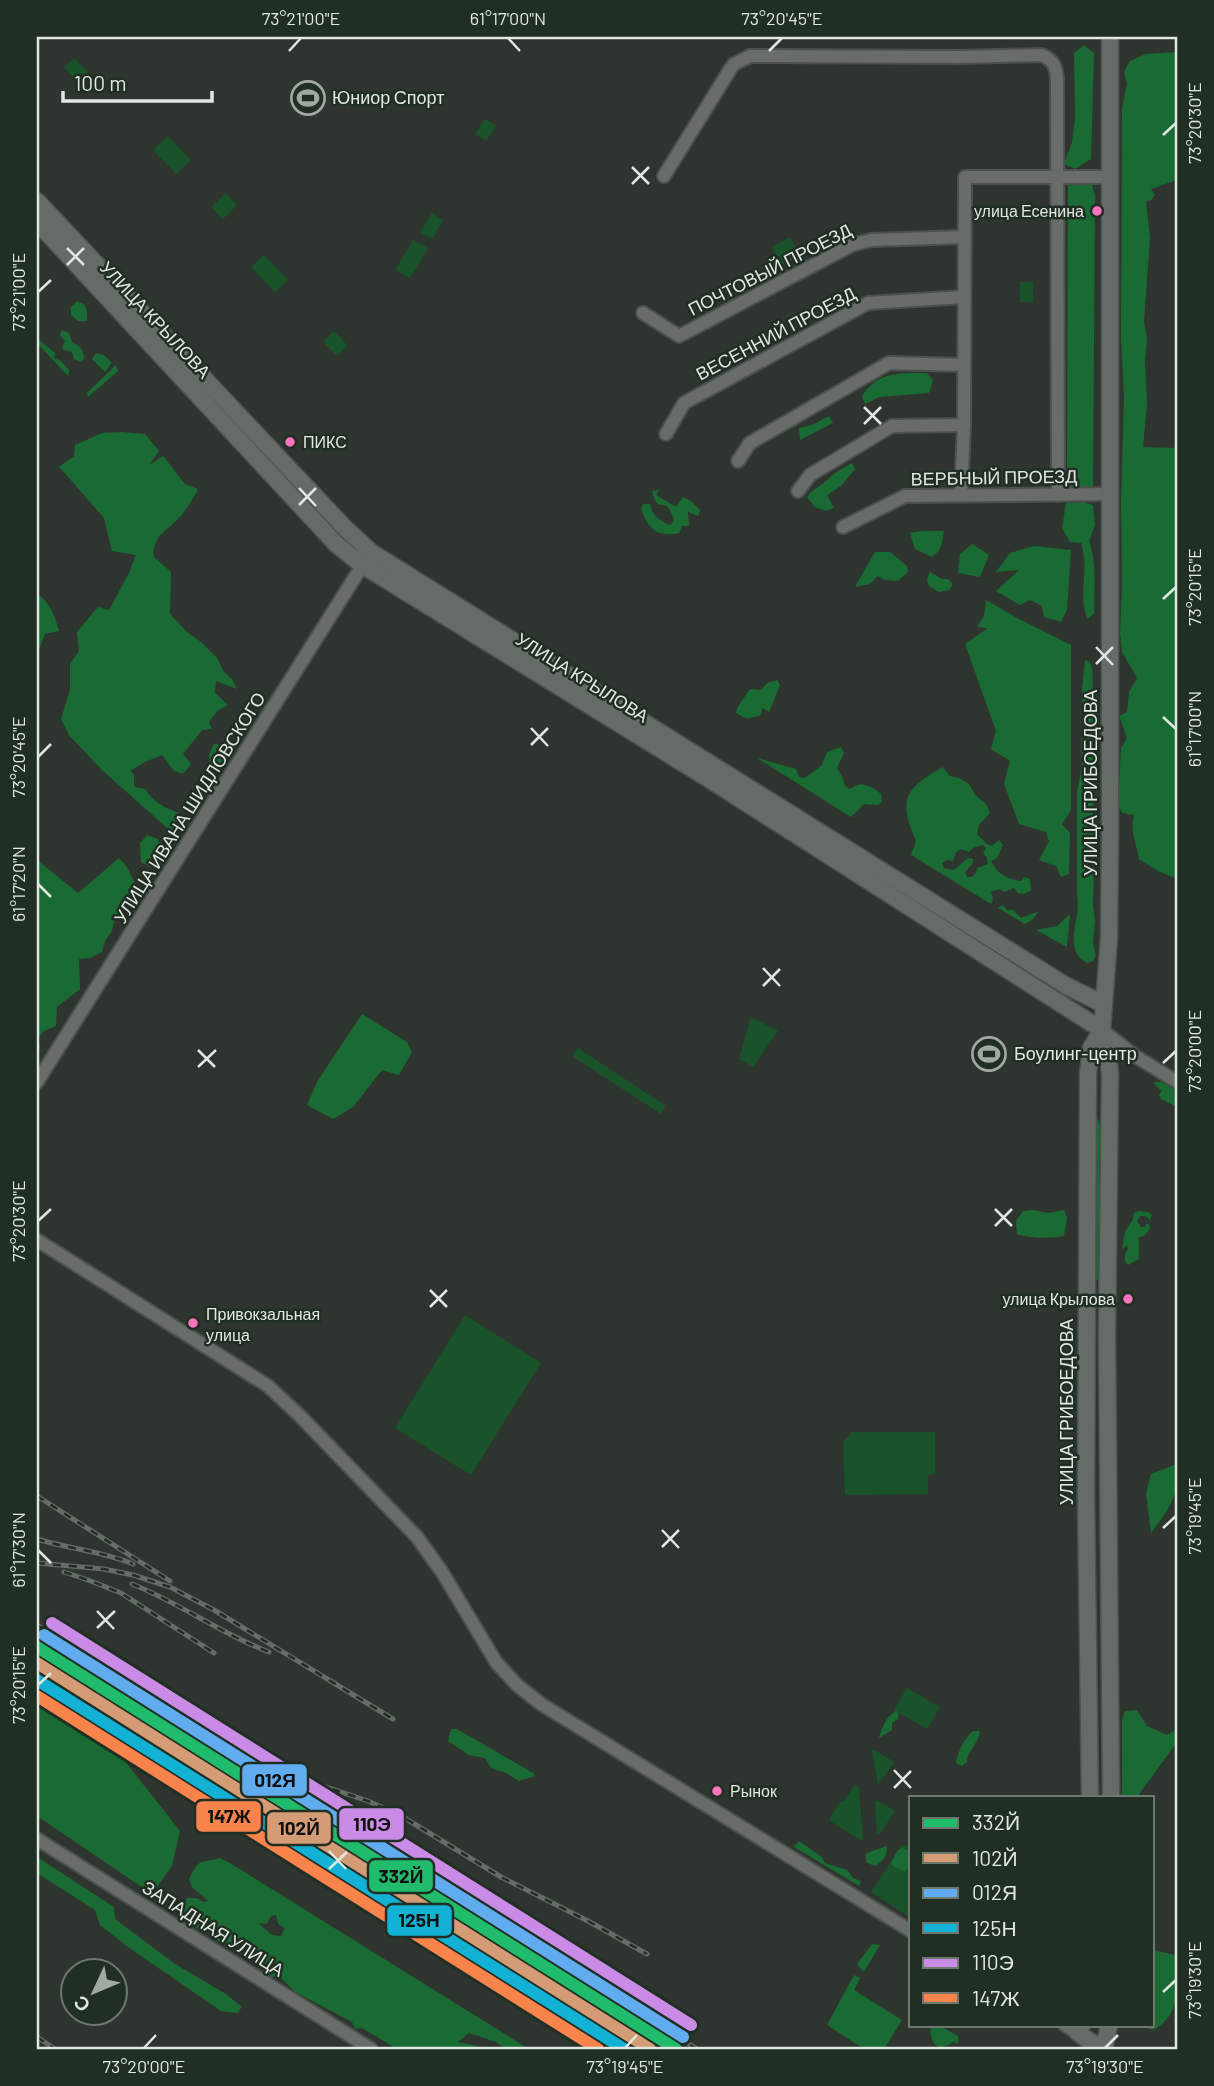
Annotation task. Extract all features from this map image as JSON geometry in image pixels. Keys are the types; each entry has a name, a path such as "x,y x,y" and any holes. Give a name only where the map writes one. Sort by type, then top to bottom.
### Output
{"main road":[{"path":"1110,37 1111,494"},
{"name":"УЛИЦА КРЫЛОВА","path":"37,201 345,528 367,559 1102,1030"},
{"name":"УЛИЦА КРЫЛОВА","path":"37,222 336,544 367,559 1065,985 1103,1004"},
{"name":"УЛИЦА ГРИБОЕДОВА","path":"1111,494 1110,902 1102,1030 1108,1051 1110,1075 1107,1337 1111,1796"},
{"name":"УЛИЦА ГРИБОЕДОВА","path":"1090,1796 1086,1450 1088,1074 1091,1048 1102,1030"},
{"path":"1075,2028 1103,2049 1109,2026"}],"street":[{"path":"664,176 731,68 750,56 1042,55 1052,60 1056,67 1059,495"},
{"path":"961,494 964,425 965,177 1109,177"},
{"name":"ПОЧТОВЫЙ ПРОЕЗД","path":"643,313 679,336 852,245 871,240 964,237"},
{"name":"ВЕСЕННИЙ ПРОЕЗД","path":"666,434 684,403 868,303 964,297"},
{"path":"738,461 750,443 889,363 964,365"},
{"path":"798,491 810,475 892,426 964,425"},
{"name":"ВЕРБНЫЙ ПРОЕЗД","path":"843,527 905,496 1111,494"},
{"name":"УЛИЦА ИВАНА ШИДЛОВСКОГО","path":"37,1082 367,559"},
{"name":"УЛИЦА КРЫЛОВА","path":"1102,1030 1135,1056 1177,1082"},
{"path":"37,1240 268,1386 417,1537 442,1572 496,1662 525,1692 909,1930"},
{"name":"ЗАПАДНАЯ УЛИЦА","path":"37,1839 371,2049"}],"green space":[{"path":"1084,45 1094,53 1091,159 1075,169 1064,164 1072,142 1075,119 1074,53"},
{"path":"1177,52 1177,180 1151,189 1155,195 1146,201 1150,238 1144,321 1147,339 1147,404 1143,447 1177,448 1177,879 1139,859 1133,833 1134,815 1122,813 1118,804 1121,748 1127,738 1119,716 1127,712 1129,692 1137,678 1122,652 1120,633 1124,398 1121,337 1122,108 1127,84 1124,72 1130,61 1146,54"},
{"path":"74,58 88,72 78,82 64,67"},
{"path":"485,119 496,126 486,141 475,134"},
{"path":"168,136 191,160 176,174 153,150"},
{"path":"1091,183 1095,195 1093,487 1067,487 1068,185"},
{"path":"226,193 237,205 223,219 211,207"},
{"path":"432,213 443,220 432,239 420,232"},
{"path":"790,237 800,256 782,266 772,247"},
{"path":"413,240 428,248 410,278 395,270"},
{"path":"264,255 288,280 275,292 251,267"},
{"path":"1020,282 1033,282 1033,302 1020,302"},
{"path":"77,301 84,304 87,321 78,321 71,315 71,307"},
{"path":"62,330 69,333 72,342 82,351 84,359 80,362 74,359 72,352 62,349 65,341 60,335"},
{"path":"334,331 348,346 337,356 323,342"},
{"path":"37,338 55,353 54,358 69,370 68,376 37,343"},
{"path":"96,353 104,355 112,363 105,372 92,359"},
{"path":"116,365 118,371 88,397 87,393"},
{"path":"927,373 933,380 929,393 879,397 865,404 862,397 874,382 882,378"},
{"path":"829,416 833,423 800,440 799,428"},
{"path":"102,433 145,434 159,451 149,465 163,456 185,484 198,489 182,514 159,538 153,553 171,572 170,614 217,658 237,689 216,681 215,693 228,705 217,711 209,722 212,729 202,730 183,754 191,764 183,774 173,770 162,755 130,771 134,775 134,787 145,789 160,804 179,813 175,835 102,770 69,735 61,719 70,690 70,664 79,651 77,632 98,607 109,610 136,555 112,551 104,518 59,467 74,456 75,445"},
{"path":"852,463 855,469 842,485 827,495 834,508 826,511 815,507 807,497 835,473"},
{"path":"659,490 656,495 676,507 683,497 700,510 698,516 688,512 689,526 682,526 679,533 659,533 643,515 643,504 650,504 657,517 671,525 674,519 667,506 658,505 654,498 652,491"},
{"path":"1083,502 1093,505 1095,525 1089,541 1094,567 1094,613 1088,619 1084,602 1081,543 1070,542 1062,528 1066,503"},
{"path":"944,531 940,549 932,557 915,549 910,533"},
{"path":"972,544 989,555 980,577 958,573 960,554"},
{"path":"1034,546 1071,550 1067,610 1061,622 1044,617 1042,606 1030,600 1020,605 996,591 1019,570 996,572 1010,553"},
{"path":"875,552 890,552 907,566 908,572 898,581 885,580 878,576 870,584 855,587"},
{"path":"930,572 942,579 948,579 953,584 949,590 939,592 929,586 927,579"},
{"path":"37,594 51,610 59,631 45,634 37,650"},
{"path":"986,600 1071,645 1071,810 1062,824 1070,833 1069,874 1061,877 1056,866 1039,860 1049,841 1046,832 1019,824 1004,784 1010,761 991,749 996,731 965,644 988,628 977,627 984,616"},
{"path":"1085,660 1090,662 1092,668 1093,687 1094,844 1090,858 1094,869 1093,943 1096,955 1093,961 1087,963 1079,957 1074,942 1078,904 1077,792 1082,767 1082,690"},
{"path":"777,680 780,685 769,712 762,708 761,715 747,719 736,713 750,689 761,690 767,683"},
{"path":"214,744 232,746 232,753 217,767 210,765 209,754"},
{"path":"841,747 844,753 837,768 845,786 850,789 866,785 881,794 882,802 878,805 864,804 851,817 757,758 796,769 799,777 805,778 822,765 827,752"},
{"path":"943,767 950,776 969,784 990,813 979,825 977,834 987,844 992,846 999,840 1003,845 997,858 991,861 1000,873 1007,877 1021,881 1024,877 1030,879 1031,890 1024,894 1018,893 1014,888 1004,892 999,889 991,892 991,904 911,855 916,841 906,805 913,789","holes":["983,845 986,848 983,853 988,864 977,868 972,877 967,877 965,872 973,859 968,858 954,870 944,868 942,863 953,861 956,852 961,849 969,852"]},
{"path":"147,835 158,839 160,847 158,857 150,867 141,862 140,843"},
{"path":"119,858 127,867 136,886 130,902 114,922 102,952 90,958 79,959 80,989 57,1007 56,1026 44,1031 38,1038 40,1049 37,1050 37,860 78,893"},
{"path":"1003,905 1021,918 1039,911 1025,924 998,908"},
{"path":"1070,914 1067,947 1036,930 1057,926"},
{"path":"362,1014 407,1042 412,1052 399,1075 382,1070 353,1107 333,1119 307,1105 317,1082"},
{"path":"751,1017 778,1031 753,1067 739,1059"},
{"path":"578,1048 666,1106 661,1114 572,1056"},
{"path":"1154,1082 1162,1082 1177,1091 1177,1107 1161,1099 1159,1095 1162,1091"},
{"path":"1093,1115 1096,1115 1100,1126 1101,1139 1099,1164 1102,1277 1099,1280 1095,1279 1092,1256 1096,1247 1093,1233 1092,1164 1097,1149 1091,1139"},
{"path":"1064,1210 1067,1218 1064,1236 1040,1238 1017,1234 1016,1221 1023,1211 1048,1213"},
{"path":"1139,1211 1152,1215 1150,1220 1140,1216 1137,1221 1141,1227 1149,1224 1150,1229 1144,1236 1138,1237 1139,1259 1128,1265 1125,1261 1127,1245 1122,1249 1125,1232 1134,1213"},
{"path":"465,1315 541,1363 471,1475 395,1428"},
{"path":"852,1432 935,1432 935,1474 928,1475 928,1494 845,1495 843,1442"},
{"path":"1177,1464 1172,1502 1151,1533 1146,1493 1151,1474"},
{"path":"907,1688 940,1707 927,1729 894,1710"},
{"path":"37,1690 124,1760 180,1831 172,1866 152,1894 37,1816"},
{"path":"1137,1710 1147,1726 1167,1735 1174,1731 1177,1722 1177,1742 1138,1796 1122,1796 1122,1720 1125,1711"},
{"path":"896,1711 899,1714 897,1720 892,1723 892,1730 879,1738 887,1719"},
{"path":"451,1729 457,1729 535,1776 519,1781 491,1768 485,1758 469,1755 448,1741"},
{"path":"973,1731 980,1731 967,1762 962,1766 956,1763 958,1754"},
{"path":"873,1749 894,1762 878,1785 872,1751"},
{"path":"855,1784 859,1788 861,1841 830,1821 839,1803 845,1800"},
{"path":"877,1800 895,1811 880,1834 877,1834"},
{"path":"799,1841 822,1857 825,1863 847,1870 853,1878 861,1881 859,1886 794,1847"},
{"path":"887,1846 880,1863 874,1866 866,1862 866,1854"},
{"path":"901,1846 909,1846 909,1917 871,1892"},
{"path":"902,1848 909,1851 909,1868 905,1871 891,1864 897,1851"},
{"path":"37,1857 114,1907 115,1919 175,1964 226,1994 242,2007 237,2013 221,2011 128,1947 100,1925 95,1910 37,1873"},
{"path":"220,1858 529,2049 495,2049 504,2048 496,2042 469,2033 458,2042 478,2046 480,2049 397,2049 362,2028 355,2029 352,2022 295,1992 279,1976 271,1977 266,1972 265,1963 237,1953 234,1945 224,1945 217,1941 213,1933 190,1923 182,1912 187,1898 208,1901 192,1887 189,1879 198,1864","holes":["276,1915 278,1924 285,1928 281,1936 272,1935 258,1923 267,1924 271,1916"]},
{"path":"872,1944 880,1945 864,1972 857,1964"},
{"path":"1154,1950 1175,1955 1177,1953 1174,2007 1163,2024 1153,2030 1142,2026 1154,2026"},
{"path":"854,1975 860,1978 854,1990 902,2020 884,2049 864,2049 827,2025"},
{"path":"933,2026 940,2026 958,2036 958,2044 953,2042 939,2048 933,2042 930,2031"}],"railway":[{"path":"37,1496 170,1581"},
{"path":"37,1539 133,1564"},
{"path":"37,1563 104,1569 170,1587 214,1610 393,1719"},
{"path":"64,1572 121,1593 214,1653"},
{"path":"132,1584 269,1652"},
{"path":"37,1625 461,1888"},
{"path":"287,1774 368,1801 403,1817 501,1877 647,1954"},
{"path":"323,1817 697,2049"},
{"path":"37,2037 55,2049"}],"transit line":[{"name":"110Э","path":"52,1623 691,2025"},
{"name":"012Я","path":"44,1635 683,2037"},
{"name":"332Й","path":"37,1647 676,2049"},
{"name":"102Й","path":"37,1663 650,2049"},
{"name":"125Н","path":"37,1680 624,2049"},
{"name":"147Ж","path":"37,1696 598,2049"}],"place":[{"name":"Юниор Спорт","path":"308,98"},
{"name":"улица Есенина","path":"1097,211"},
{"name":"ПИКС","path":"290,442"},
{"name":"Боулинг-центр","path":"989,1054"},
{"name":"улица Крылова","path":"1128,1299"},
{"name":"Привокзальная улица","path":"193,1323"},
{"name":"Рынок","path":"717,1791"}]}
